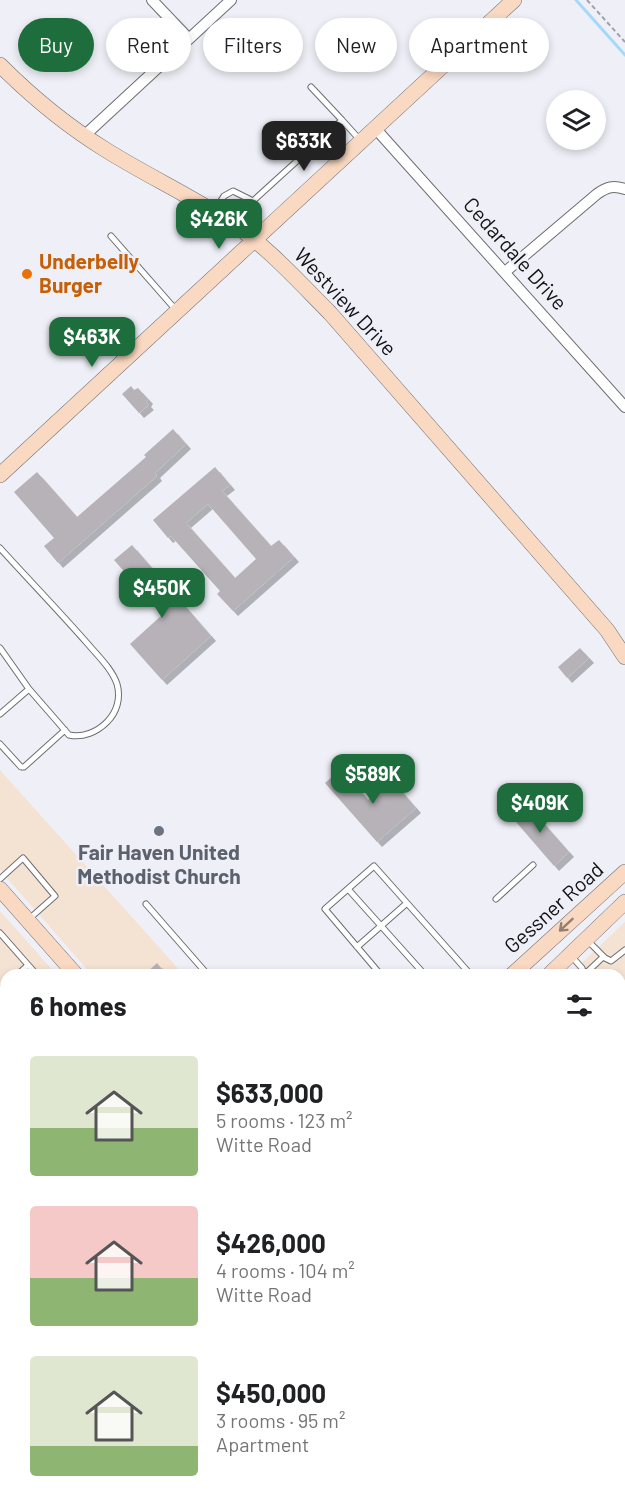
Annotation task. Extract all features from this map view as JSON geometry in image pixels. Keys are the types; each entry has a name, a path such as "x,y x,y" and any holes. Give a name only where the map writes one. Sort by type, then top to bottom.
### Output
{"main road":[{"path":"494,18 514,0"},
{"name":"Westview Drive","path":"0,65 52,112 84,136 214,212 254,240 330,313 607,630 625,657"},
{"path":"0,475 436,72"},
{"name":"Westview Drive","path":"607,630 625,644"},
{"name":"Gessner Road","path":"519,969 625,872"},
{"path":"2,893 70,969"},
{"path":"595,899 611,916"},
{"name":"Gessner Road","path":"555,969 624,904"}],"street":[{"path":"152,0 169,18"},
{"path":"191,37 231,0"},
{"path":"84,136 153,72"},
{"name":"Cedardale Drive","path":"375,128 625,407"},
{"path":"505,272 597,194 606,188 615,186 625,189"}],"lane":[{"path":"312,87 362,141"},
{"path":"214,212 224,196 233,190 253,201 342,120"},
{"path":"111,236 177,312"},
{"path":"0,548 110,670 117,683 119,694 117,706 107,722 96,731 83,736 69,735 29,688 0,648"},
{"path":"0,714 29,688"},
{"path":"0,744 21,767 24,767 65,730"},
{"path":"0,879 23,858 55,896 27,920"},
{"path":"496,899 533,865"},
{"path":"376,969 325,909 374,866 466,969"},
{"path":"348,889 420,969"},
{"path":"357,947 407,903"},
{"path":"146,904 203,969"},
{"path":"1,937 32,969"},
{"path":"586,940 603,957 611,961 625,950"},
{"path":"570,955 582,969"},
{"path":"590,969 603,957"},
{"path":"24,969 28,965"}],"path":[{"path":"587,0 625,42"}],"shaded area":[{"path":"0,770 179,969 87,969 0,870"},
{"path":"0,911 52,969 0,969"},
{"path":"625,922 625,969 575,969"}],"building":[{"path":"131,386 134,390 138,388 148,399 146,402 149,405 139,413 122,394"},
{"path":"173,429 186,444 155,473 157,476 58,563 44,546 54,538 14,492 37,472 77,517 146,457 144,455"},
{"path":"215,467 230,485 222,491 271,546 279,540 294,557 233,611 217,594 220,591 171,536 168,538 153,520","holes":["208,504 256,559 235,578 186,523"]},
{"path":"132,545 211,636 162,680 130,644 162,615 114,560"},
{"path":"580,648 589,658 567,678 558,667"},
{"path":"341,769 368,800 392,780 416,808 377,842 325,783"},
{"path":"525,802 569,852 554,866 510,815"},
{"path":"157,963 162,969 150,969"}],"waterway":[{"path":"576,0 625,55"}],"place":[{"name":"Underbelly Burger","path":"27,274"},
{"name":"Fair Haven United Methodist Church","path":"159,831"}]}
